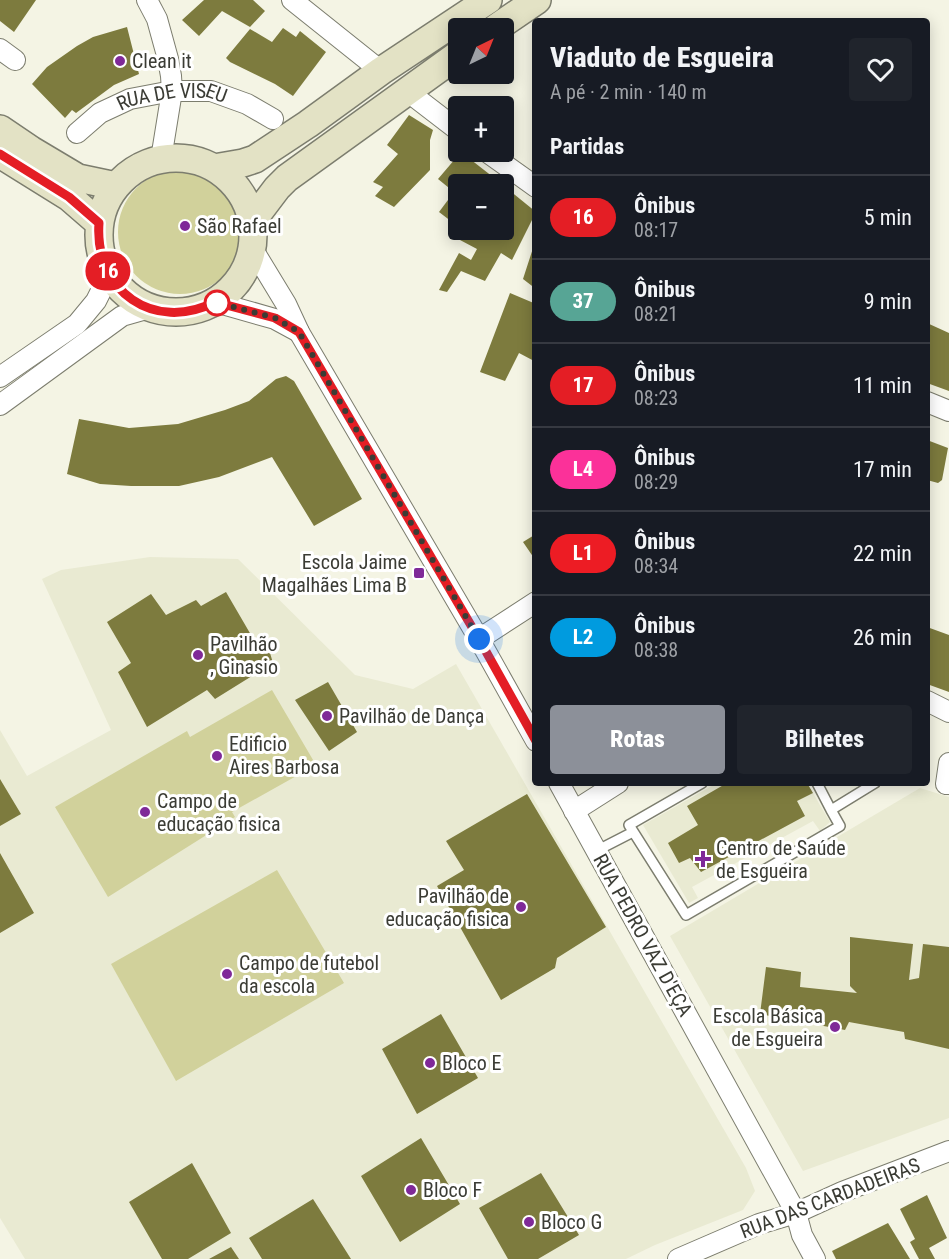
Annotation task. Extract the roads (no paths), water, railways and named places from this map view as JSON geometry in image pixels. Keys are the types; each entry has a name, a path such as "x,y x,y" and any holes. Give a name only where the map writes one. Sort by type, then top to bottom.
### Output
{"main road":[{"path":"214,168 255,159 488,0"},
{"path":"511,18 537,0"},
{"path":"252,221 287,178 448,62"},
{"path":"0,129 78,178 116,186"},
{"path":"0,154 69,197 99,223"},
{"path":"161,159 188,159 214,168 235,185 252,221 252,248 246,267 236,285 215,302 203,308 177,313 163,312 138,303 117,286 103,263 98,236 105,203 125,176 148,163 161,159"}],"street":[{"path":"297,1 381,71"},
{"path":"154,3 168,59 172,91 161,159"},
{"name":"RUA DE VISEU","path":"77,133 100,112 130,99 172,91 211,90 247,104 273,119"},
{"path":"407,91 448,123"},
{"path":"501,162 532,184"},
{"path":"252,248 532,734"},
{"path":"0,377 77,324 96,301 109,275"},
{"path":"215,302 275,318 299,332"},
{"path":"0,405 122,316 150,308"},
{"path":"930,403 949,411"},
{"path":"479,639 532,605"},
{"path":"930,702 949,712"},
{"path":"949,763 946,784 949,784"},
{"name":"RUA PEDRO VAZ D'EÇA","path":"561,786 796,1213 802,1235 815,1259"},
{"path":"574,811 613,786"},
{"name":"RUA DAS CARDADEIRAS","path":"686,1258 759,1224 796,1213 842,1192 949,1152"}],"lane":[{"path":"697,786 629,825 686,915 840,826 819,786"},
{"path":"831,810 870,786"},
{"path":"597,851 633,832"}],"place":[{"name":"Clean it","path":"120,61"},
{"name":"São Rafael","path":"185,226"},
{"name":"Escola Jaime Magalhães Lima B","path":"419,573"},
{"name":"Pavilhão , Ginasio","path":"198,655"},
{"name":"Pavilhão de Dança","path":"327,716"},
{"name":"Edificio Aires Barbosa","path":"217,756"},
{"name":"Campo de educação fisica","path":"145,812"},
{"name":"Centro de Saúde de Esgueira","path":"703,859"},
{"name":"Pavilhão de educação fisica","path":"521,907"},
{"name":"Campo de futebol da escola","path":"227,974"},
{"name":"Escola Básica de Esgueira","path":"835,1027"},
{"name":"Bloco E","path":"430,1063"},
{"name":"Bloco F","path":"411,1190"},
{"name":"Bloco G","path":"529,1222"}]}
